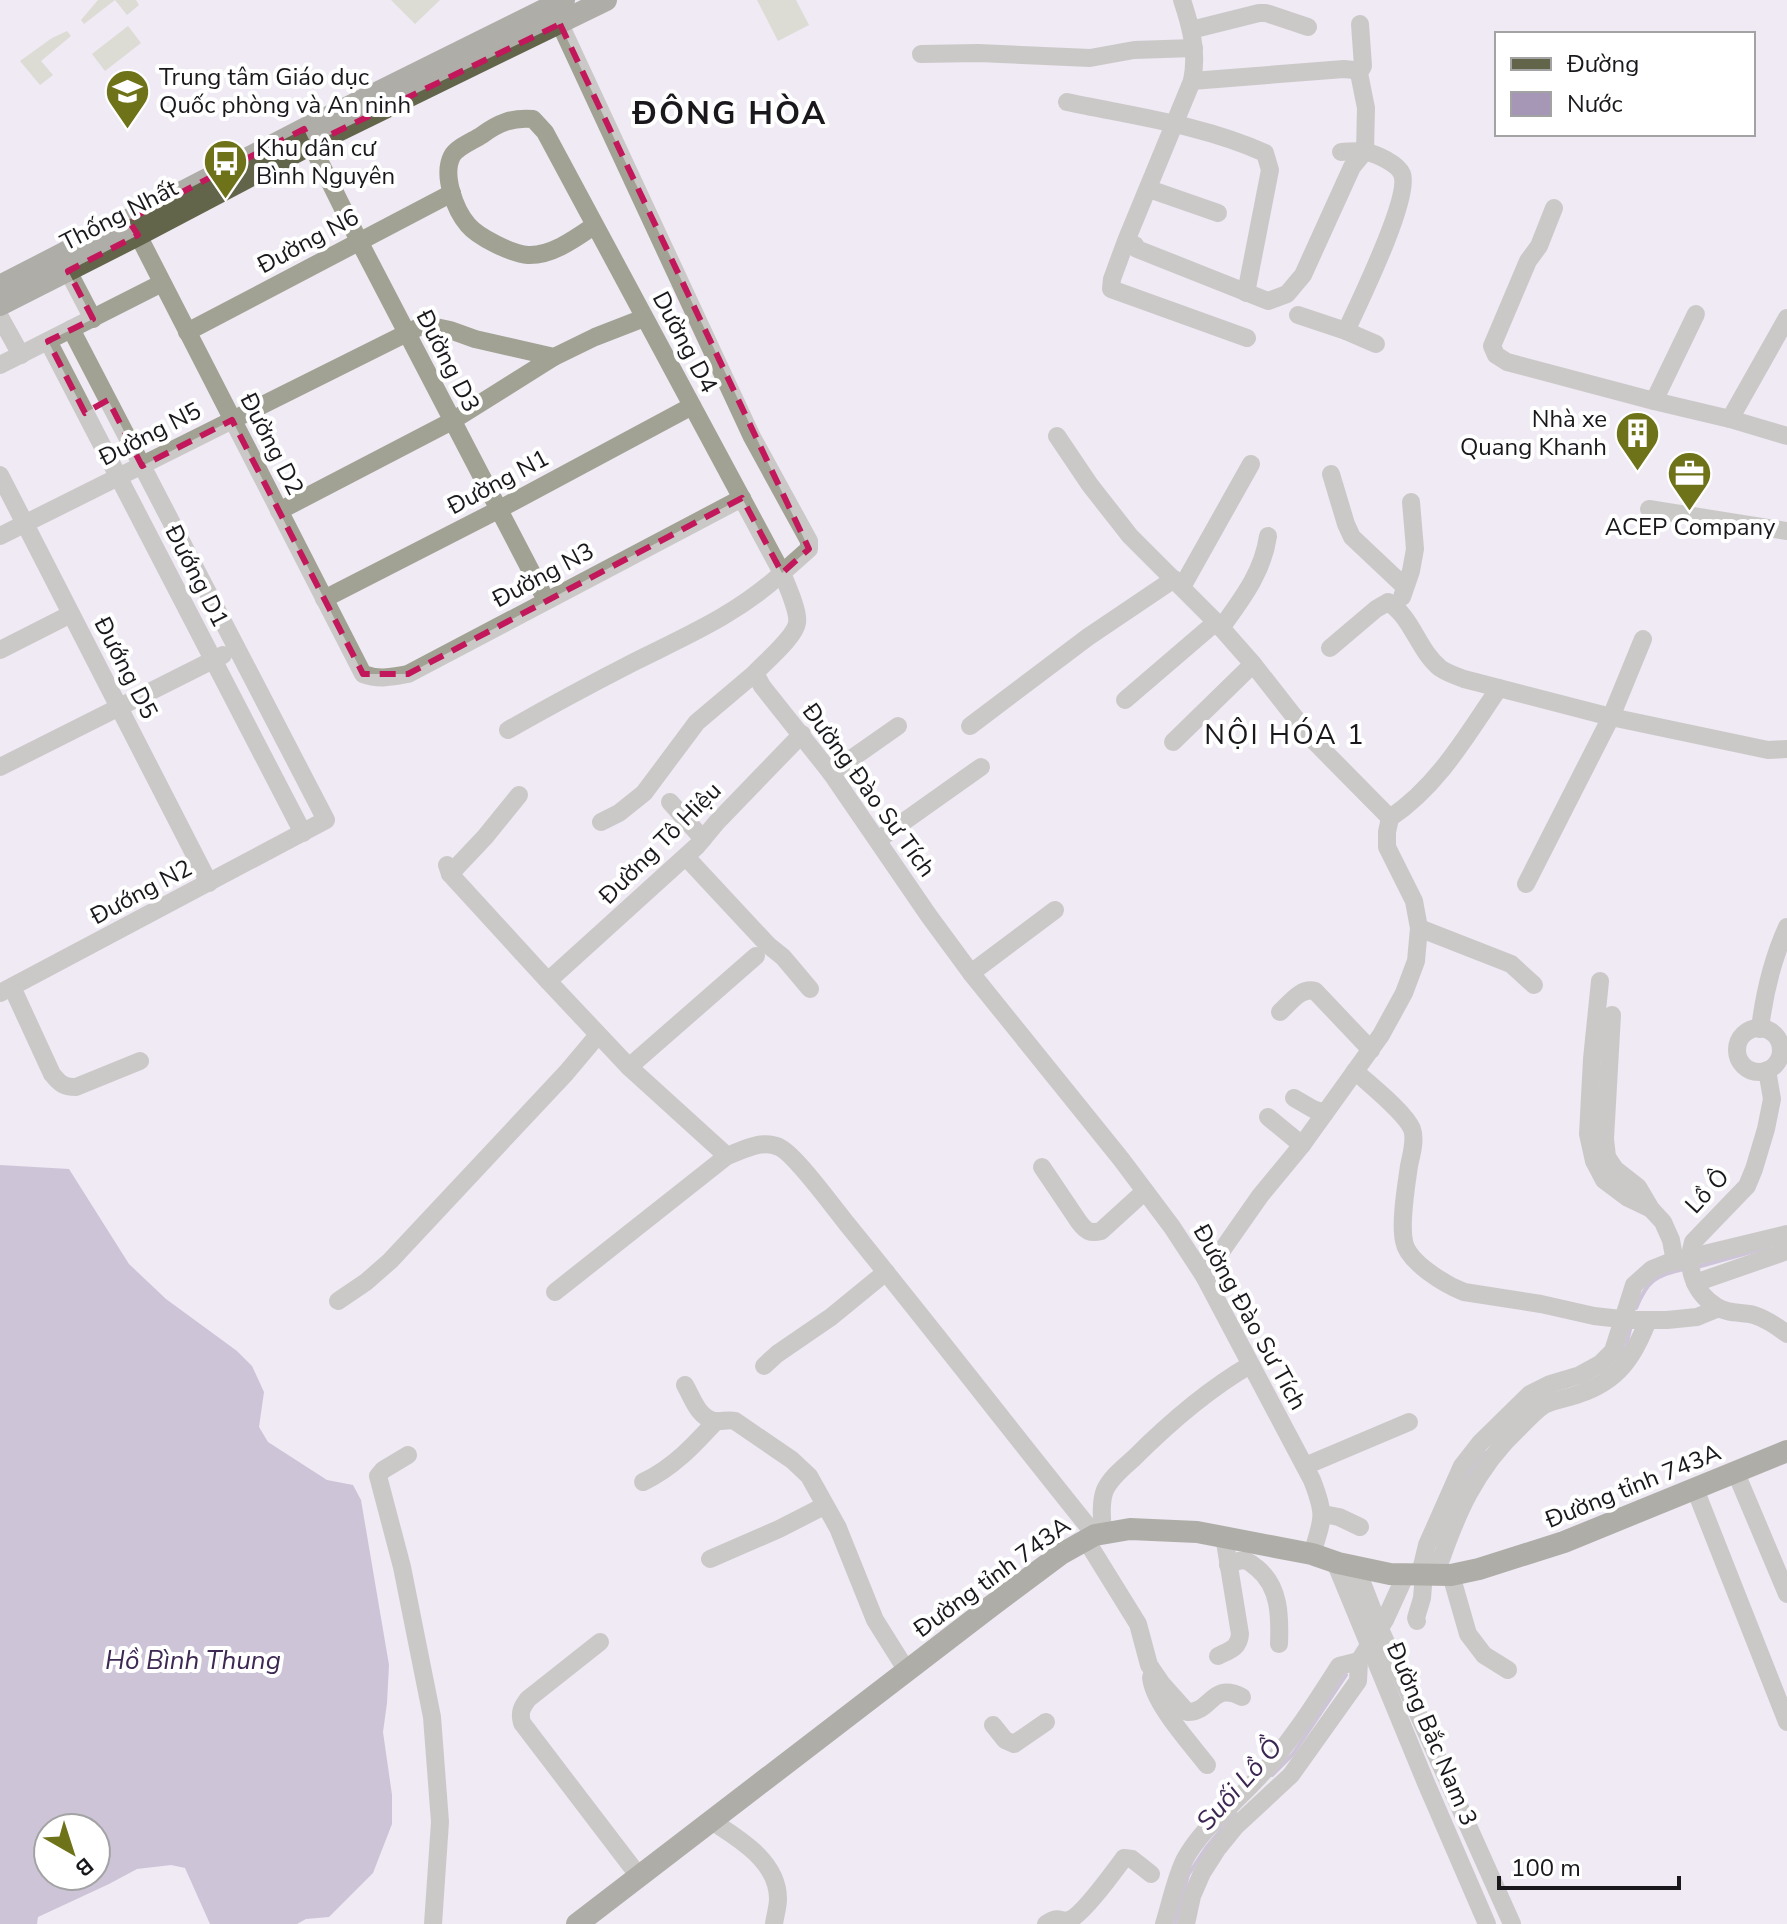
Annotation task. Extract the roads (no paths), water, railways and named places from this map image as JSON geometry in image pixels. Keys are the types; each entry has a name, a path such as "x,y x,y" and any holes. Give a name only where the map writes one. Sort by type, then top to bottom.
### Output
{"main road":[{"name":"Thống Nhất","path":"0,286 133,228 564,0"},
{"name":"Thống Nhất","path":"307,136 560,24 606,0"},
{"name":"Thống Nhất","path":"0,305 68,271 133,228"},
{"name":"Đường tỉnh 743A","path":"577,1924 1061,1554 1095,1536 1130,1529 1163,1529 1224,1536 1390,1574 1479,1569 1541,1551 1787,1451"}],"street":[{"path":"1182,0 1196,65 1112,279 1111,289 1247,338"},
{"path":"921,54 1090,58 1192,39 1259,13 1308,27"},
{"path":"508,730 582,688 731,614 766,588 809,549 807,536 752,437 560,24"},
{"path":"1135,245 1137,249 1268,301 1287,294 1303,275 1352,167 1365,151 1366,108 1359,73 1363,66 1360,24"},
{"path":"1192,81 1344,69 1359,73"},
{"path":"1067,102 1175,125 1248,145 1265,153 1270,170 1246,293"},
{"name":"Dường D4","path":"452,193 447,173 453,154 494,126 518,117 533,119 545,132 782,573"},
{"name":"Đường D3","path":"307,136 546,600"},
{"path":"1341,152 1365,151 1395,164 1404,184 1370,280 1346,331"},
{"path":"1149,189 1218,213"},
{"path":"452,193 468,226 507,250 529,255 573,240 595,225"},
{"name":"Đường N6","path":"187,332 452,193"},
{"path":"1554,208 1497,333 1492,346 1496,355 1507,362 1787,436"},
{"name":"Đường D2","path":"133,228 363,674"},
{"path":"68,271 93,319"},
{"path":"0,365 162,283"},
{"path":"1654,401 1696,314"},
{"path":"1298,315 1376,344"},
{"path":"0,317 21,355"},
{"path":"279,511 452,421 554,357 644,318"},
{"path":"1730,419 1787,318"},
{"path":"406,332 431,326 554,357"},
{"name":"Đướng D1","path":"71,329 326,820"},
{"name":"Đường N5","path":"0,536 406,332"},
{"name":"Đướng D1","path":"48,341 303,833"},
{"path":"85,413 108,400"},
{"name":"Đường N1","path":"324,599 692,406"},
{"path":"1057,436 1130,536 1219,625 1311,738 1390,818"},
{"path":"970,726 1088,637 1178,583 1251,464"},
{"path":"1331,474 1352,537 1405,587"},
{"name":"Đướng D5","path":"0,475 209,883"},
{"name":"Đường N3","path":"363,674 385,678 408,674 742,498"},
{"path":"1399,611 1415,549 1411,502"},
{"path":"1649,509 1787,531"},
{"path":"151,539 174,527"},
{"path":"1125,700 1219,625 1250,589 1266,552 1268,536"},
{"path":"601,822 619,813 644,793 697,722 755,673 792,633 797,624 796,612 782,573"},
{"path":"177,589 199,576"},
{"path":"1330,648 1390,602 1442,670 1464,679 1611,717 1768,750 1787,749"},
{"path":"0,650 71,614"},
{"path":"1526,884 1611,717 1643,639"},
{"path":"0,767 237,648"},
{"path":"1173,742 1253,664"},
{"name":"Đường Đào Sư Tích","path":"755,673 831,773 971,973 1145,1191 1204,1276 1305,1466 1323,1514"},
{"path":"1204,1276 1260,1196 1302,1145 1371,1050 1404,993 1416,961 1419,928 1414,901 1387,847 1390,818 1408,806 1449,762 1499,688"},
{"path":"831,773 898,726"},
{"name":"Đường Tô Hiệu","path":"548,981 686,857 802,734"},
{"path":"272,773 294,760"},
{"path":"878,840 981,767"},
{"path":"519,795 485,837 449,869 598,1035 727,1156"},
{"path":"670,802 703,839"},
{"name":"Đướng N2","path":"6,990 326,820"},
{"path":"686,857 810,989"},
{"path":"971,973 1055,910"},
{"path":"1767,1070 1749,1070 1737,1054 1744,1034 1760,1029 1772,971 1787,927"},
{"path":"1419,928 1511,964 1534,985"},
{"path":"629,1067 756,956"},
{"path":"1600,981 1588,1134 1594,1161 1604,1180 1628,1198 1651,1209"},
{"path":"6,990 59,1084 76,1087 140,1061"},
{"path":"1280,1012 1304,991 1315,991 1371,1050"},
{"path":"1612,1015 1605,1139 1607,1157 1615,1169 1638,1187 1663,1222 1709,1300 1719,1308 1755,1316 1787,1334"},
{"name":"Lồ Ô","path":"1688,1269 1693,1242 1747,1186 1766,1129 1772,1099 1767,1070 1779,1058 1779,1044 1771,1032 1760,1029"},
{"path":"338,1301 390,1261 598,1035"},
{"path":"1355,1071 1412,1128 1414,1137 1406,1185 1404,1244 1416,1261 1453,1288 1594,1316 1635,1320 1697,1317 1719,1308"},
{"path":"1294,1098 1325,1113"},
{"path":"1268,1117 1302,1145"},
{"path":"555,1292 727,1156 756,1145 771,1144 783,1148 886,1272 1095,1536 1138,1624 1149,1665 1207,1765"},
{"path":"1042,1167 1086,1230 1093,1233 1112,1223 1145,1191"},
{"path":"1688,1269 1787,1234"},
{"path":"1186,1924 1192,1896 1218,1848 1235,1827 1291,1775 1358,1681 1364,1654 1380,1629 1427,1574 1475,1480 1489,1461 1515,1431 1545,1405 1579,1386 1613,1351 1619,1336 1635,1320 1634,1285 1652,1269 1688,1269 1787,1251"},
{"path":"764,1366 886,1272"},
{"path":"1095,1536 1102,1516 1103,1498 1111,1480 1198,1400 1250,1365"},
{"path":"685,1385 705,1417 716,1421 735,1421 792,1460 809,1476 838,1528 875,1620 907,1671"},
{"path":"643,1482 673,1464 716,1421"},
{"path":"1305,1466 1409,1422"},
{"path":"408,1455 378,1476 402,1567 432,1717 440,1822 433,1924"},
{"path":"1736,1473 1787,1594"},
{"path":"1695,1489 1787,1722"},
{"path":"710,1559 824,1506"},
{"path":"1312,1554 1323,1514 1339,1517 1360,1527"},
{"path":"1218,1656 1236,1647 1239,1641 1224,1536"},
{"path":"1228,1565 1248,1561 1270,1582 1280,1623 1279,1644"},
{"name":"Đường Bắc Nam 3","path":"1346,1564 1380,1629 1512,1924"},
{"name":"Đường Bắc Nam 3","path":"1346,1564 1364,1654 1487,1924"},
{"path":"1417,1621 1427,1574"},
{"path":"1427,1574 1484,1655 1508,1670"},
{"path":"600,1642 528,1699 520,1716 522,1723 638,1875"},
{"path":"1164,1924 1183,1861 1196,1842 1294,1736 1339,1666 1364,1654"},
{"path":"1183,1719 1226,1691 1242,1697"},
{"path":"993,1725 1005,1740 1014,1744 1046,1722"},
{"path":"710,1820 750,1847 766,1865 776,1883 779,1900 774,1924"},
{"path":"1046,1924 1056,1918 1070,1920 1075,1917 1092,1901 1124,1858 1132,1859 1151,1874"}],"water":[{"name":"Hồ Bình Thung","path":"0,1165 69,1169 129,1264 166,1299 237,1351 252,1366 264,1392 259,1427 268,1442 327,1480 353,1485 361,1500 389,1665 383,1732 392,1795 392,1824 373,1873 329,1917 306,1919 297,1924 210,1924 185,1868 171,1865 137,1869 112,1882 112,1812 32,1812 32,1892 92,1892 38,1917 37,1924 0,1924"}],"waterway":[{"name":"Suối Lồ Ồ","path":"1697,1267 1769,1247"},
{"name":"Suối Lồ Ồ","path":"1636,1308 1648,1285 1666,1274 1684,1269"},
{"name":"Suối Lồ Ồ","path":"1621,1354 1631,1325"},
{"name":"Suối Lồ Ồ","path":"1463,1485 1485,1453"},
{"name":"Suối Lồ Ồ","path":"1272,1775 1293,1754 1346,1675"},
{"name":"Suối Lồ Ồ","path":"1175,1924 1188,1875 1235,1813"}],"place":[{"name":"Trung tâm Giáo dục Quốc phòng và An ninh","path":"128,130"},
{"name":"Khu dân cư Bình Nguyên","path":"225,201"},
{"name":"Nhà xe Quang Khanh","path":"1638,472"},
{"name":"ACEP Company","path":"1690,512"}],"district":[{"name":"ĐÔNG HÒA","path":"730,113"},
{"name":"NỘI HÓA 1","path":"1285,734"}]}
